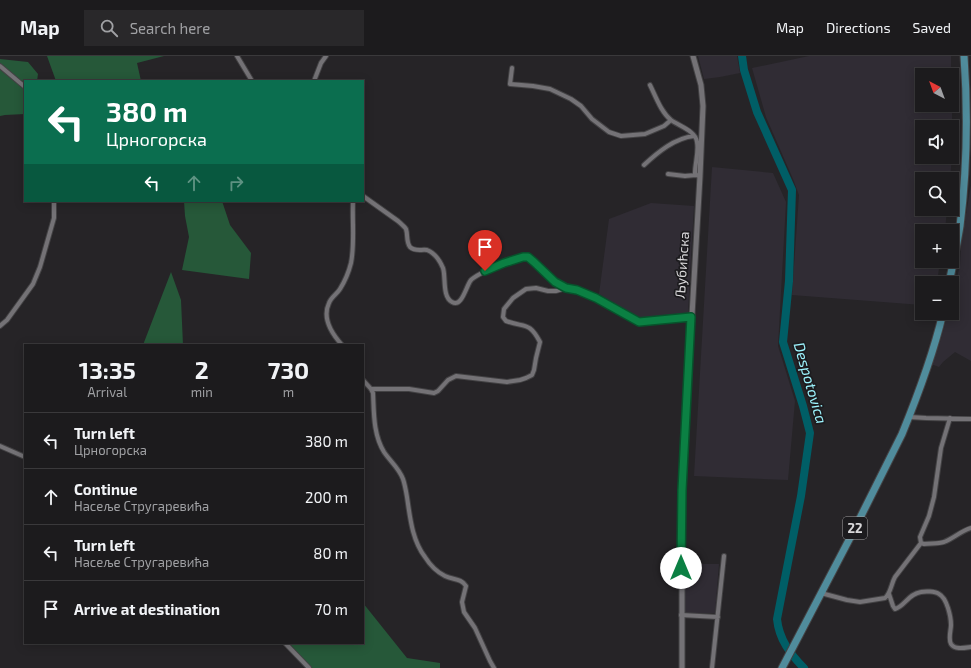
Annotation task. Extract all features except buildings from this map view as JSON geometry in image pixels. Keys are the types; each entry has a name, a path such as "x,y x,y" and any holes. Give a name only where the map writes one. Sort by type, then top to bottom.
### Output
{"main road":[{"path":"951,276 961,217 969,138 964,56"},
{"name":"22","path":"782,668 883,474 909,417 936,340 941,320"}],"street":[{"path":"237,56 251,80"},
{"path":"314,80 321,63 326,56"},
{"name":"Љубићска","path":"682,668 682,490 703,106 701,85 693,56"},
{"path":"0,66 24,86"},
{"path":"512,68 510,84 550,89 571,98 581,106 592,119 609,132 621,136 645,134 664,126 671,120"},
{"path":"650,85 662,110 671,120 694,136 697,141 695,169 698,176 668,174"},
{"path":"644,165 662,150 688,136 694,136"},
{"path":"364,197 398,220 406,230 408,243 411,247 415,250 427,250 436,256 443,269 448,299 452,302 459,302 467,285 472,279 485,271 504,263 523,257 528,257 555,282 566,288 577,290 596,298 639,322 691,317"},
{"path":"0,326 11,314 33,284 40,267 54,218 54,202"},
{"path":"341,344 330,326 327,318 327,308 333,296 342,286 347,276 353,248 352,217 354,202"},
{"path":"371,388 434,393 438,391 448,380 456,376 507,382 520,380 532,375 540,342 536,333 530,327 506,322 503,317 504,309 513,298 526,289 536,288 556,291 566,288"},
{"path":"364,381 373,392 378,440 387,456 402,475 404,481 412,526 417,542 424,556 436,570 444,576 459,580 466,586 462,602 464,612 475,628 494,668"},
{"path":"909,417 971,419"},
{"path":"950,418 942,448 934,497 929,516 920,537 921,543 895,577 889,594 895,608 902,606 908,598 917,593 932,592 939,594 944,600 950,616 951,644 958,648 971,647"},
{"path":"0,446 24,457"},
{"path":"921,543 943,542 971,528"},
{"path":"712,668 724,556"},
{"path":"820,593 860,602 885,598 889,594"},
{"path":"681,616 718,617"},
{"path":"286,644 309,668"}],"shaded area":[{"path":"698,56 737,56 740,73 704,79"},
{"path":"809,56 951,56 951,68 915,68 915,112 952,112 952,120 915,120 915,164 951,164 951,172 915,172 915,216 946,216 946,224 915,224 915,268 939,268 938,276 915,276 915,304 792,295 799,195 766,117 752,68"},
{"path":"712,167 773,173 786,202 778,346 795,401 788,480 694,476"},
{"path":"971,185 971,361 955,352 939,367 931,364 940,342 946,320 959,320 959,276 957,276 960,266 961,243"},
{"path":"651,203 694,206 688,313 638,319 599,294 609,219"},
{"path":"685,564 719,564 715,613 684,613"}],"green space":[{"path":"47,56 164,56 137,63 141,80 56,80"},
{"path":"0,59 28,62 38,74 37,80 24,80 24,114 0,116"},
{"path":"184,202 222,202 230,225 251,253 249,279 182,270 189,237"},
{"path":"171,272 181,300 183,344 143,344"},
{"path":"364,604 407,658 440,663 440,668 312,668 290,644 364,644"}],"waterway":[{"name":"Despotovica","path":"742,56 744,70 757,112 792,190 789,281 783,342 810,433 801,496 777,619 780,633 786,646 804,668"}],"route":[{"path":"485,271 504,263 523,257 528,257 555,282 566,288 577,290 596,298 620,310 639,322 691,317 682,490 681,568"}]}
